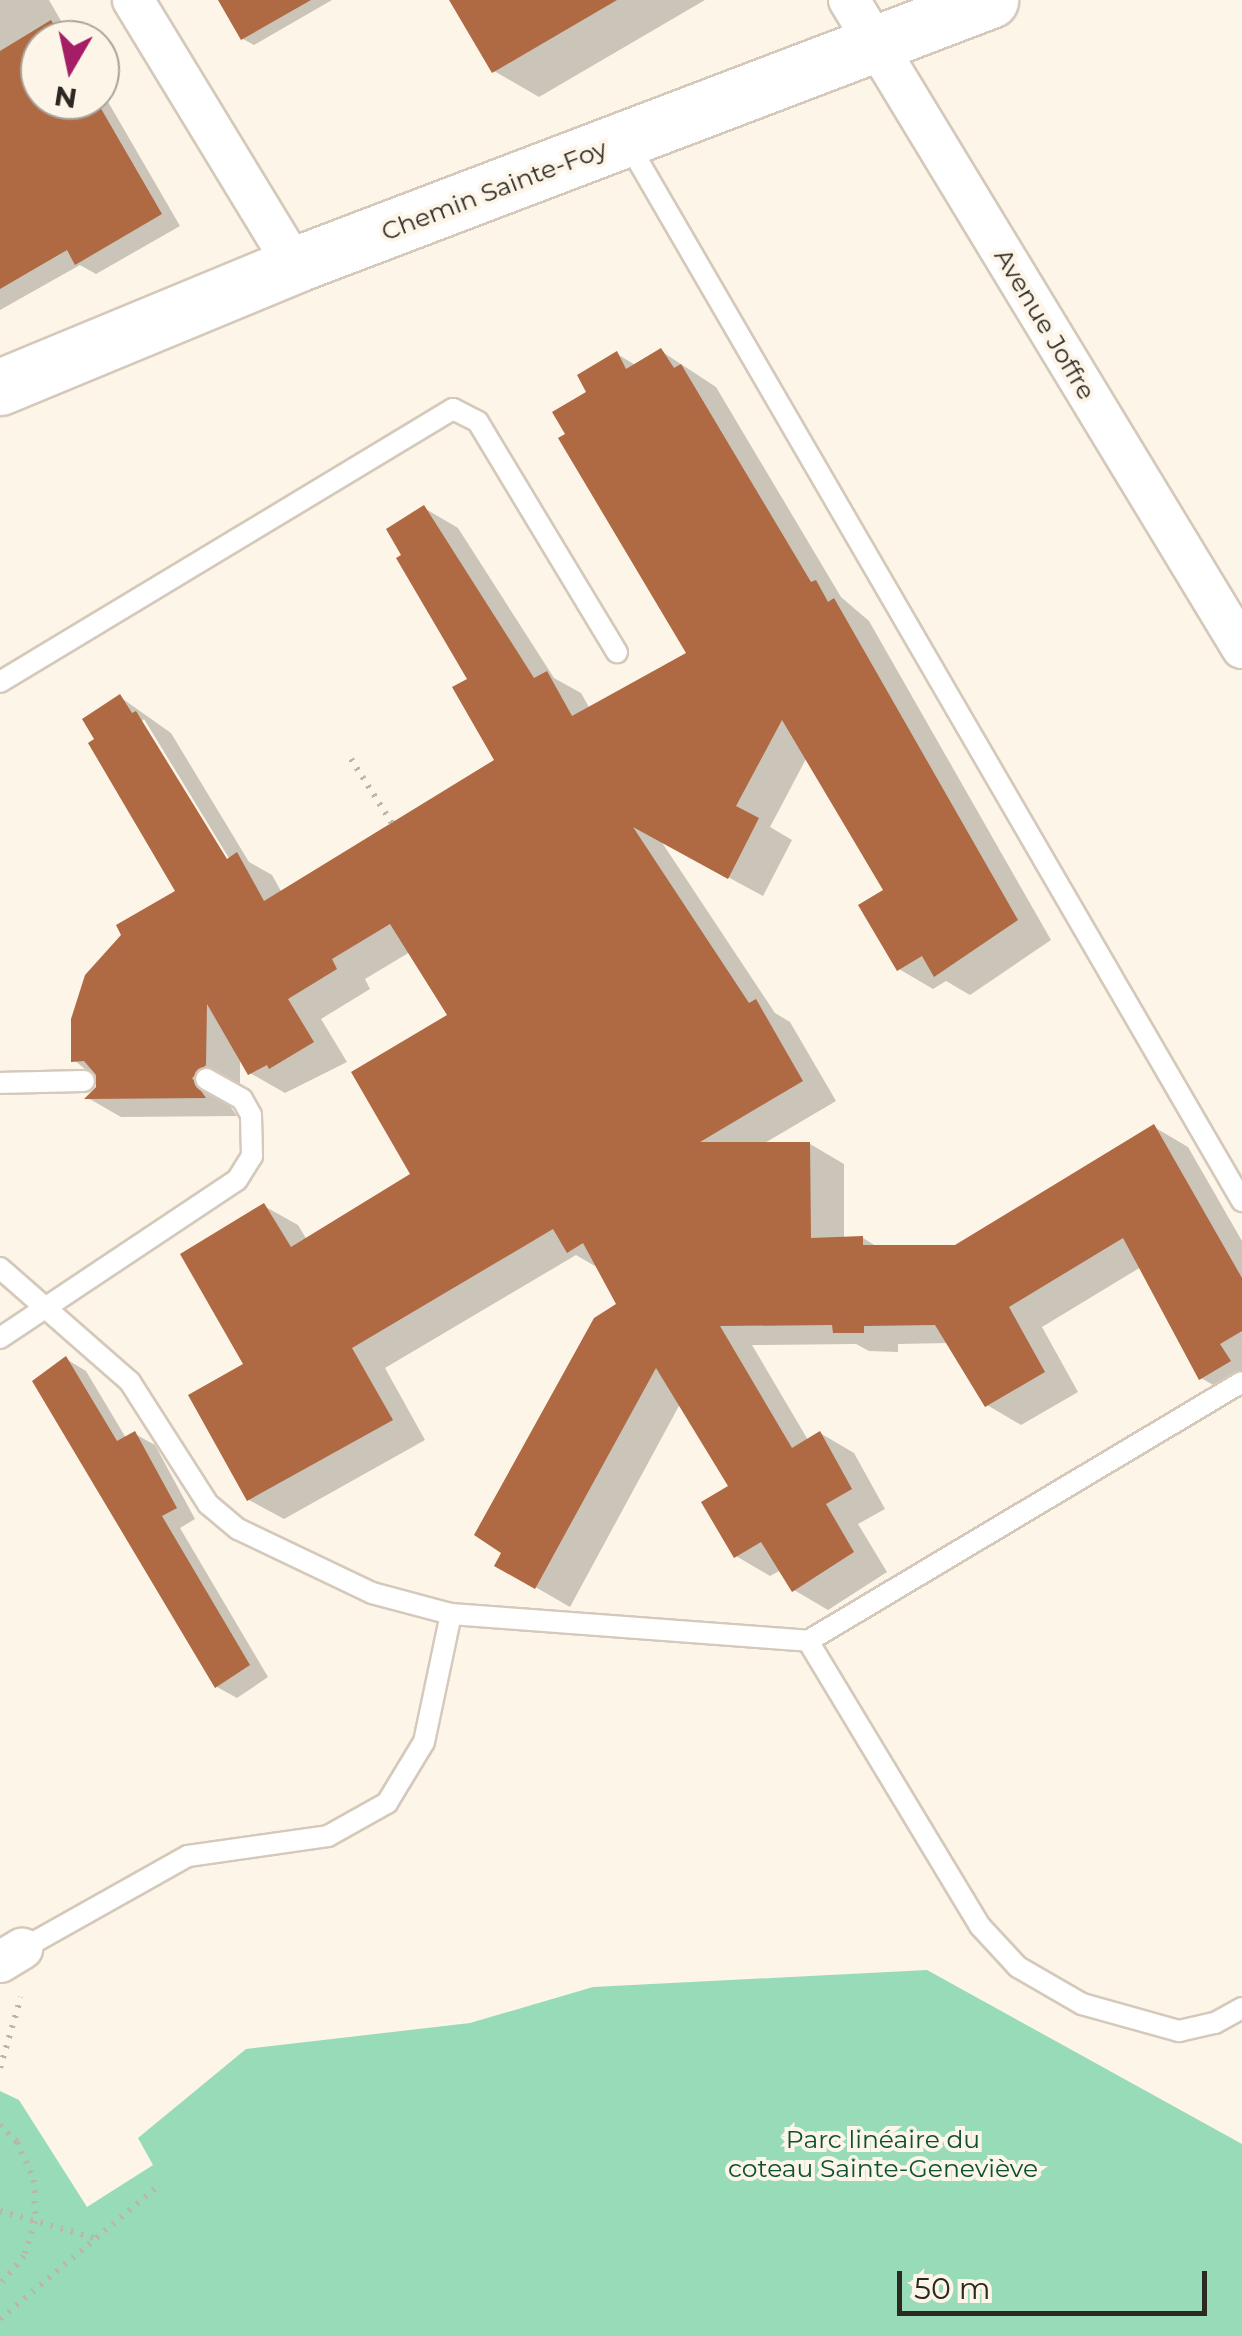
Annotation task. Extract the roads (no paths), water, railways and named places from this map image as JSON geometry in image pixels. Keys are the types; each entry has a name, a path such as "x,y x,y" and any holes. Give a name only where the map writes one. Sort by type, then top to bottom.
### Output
{"main road":[{"name":"Chemin Sainte-Foy","path":"0,387 294,265 626,140 862,21 990,0"}],"street":[{"path":"132,0 294,265"},
{"name":"Avenue Joffre","path":"862,21 1242,648"}],"lane":[{"path":"626,140 740,343 1242,1201"},
{"path":"0,682 453,409 478,422 616,652"},
{"path":"0,1338 237,1180 252,1156 251,1115 242,1099 206,1079"},
{"path":"0,1083 84,1081"},
{"path":"0,1268 130,1382 208,1504 238,1529 372,1593 451,1614 808,1641 1242,1382"},
{"path":"11,1956 188,1856 328,1836 387,1802 424,1742 451,1614"},
{"path":"808,1641 980,1926 1018,1967 1082,2004 1180,2031 1214,2024 1242,2008"}],"park label":[{"name":"Parc linéaire du coteau Sainte-Geneviève","path":"883,2154"}]}
